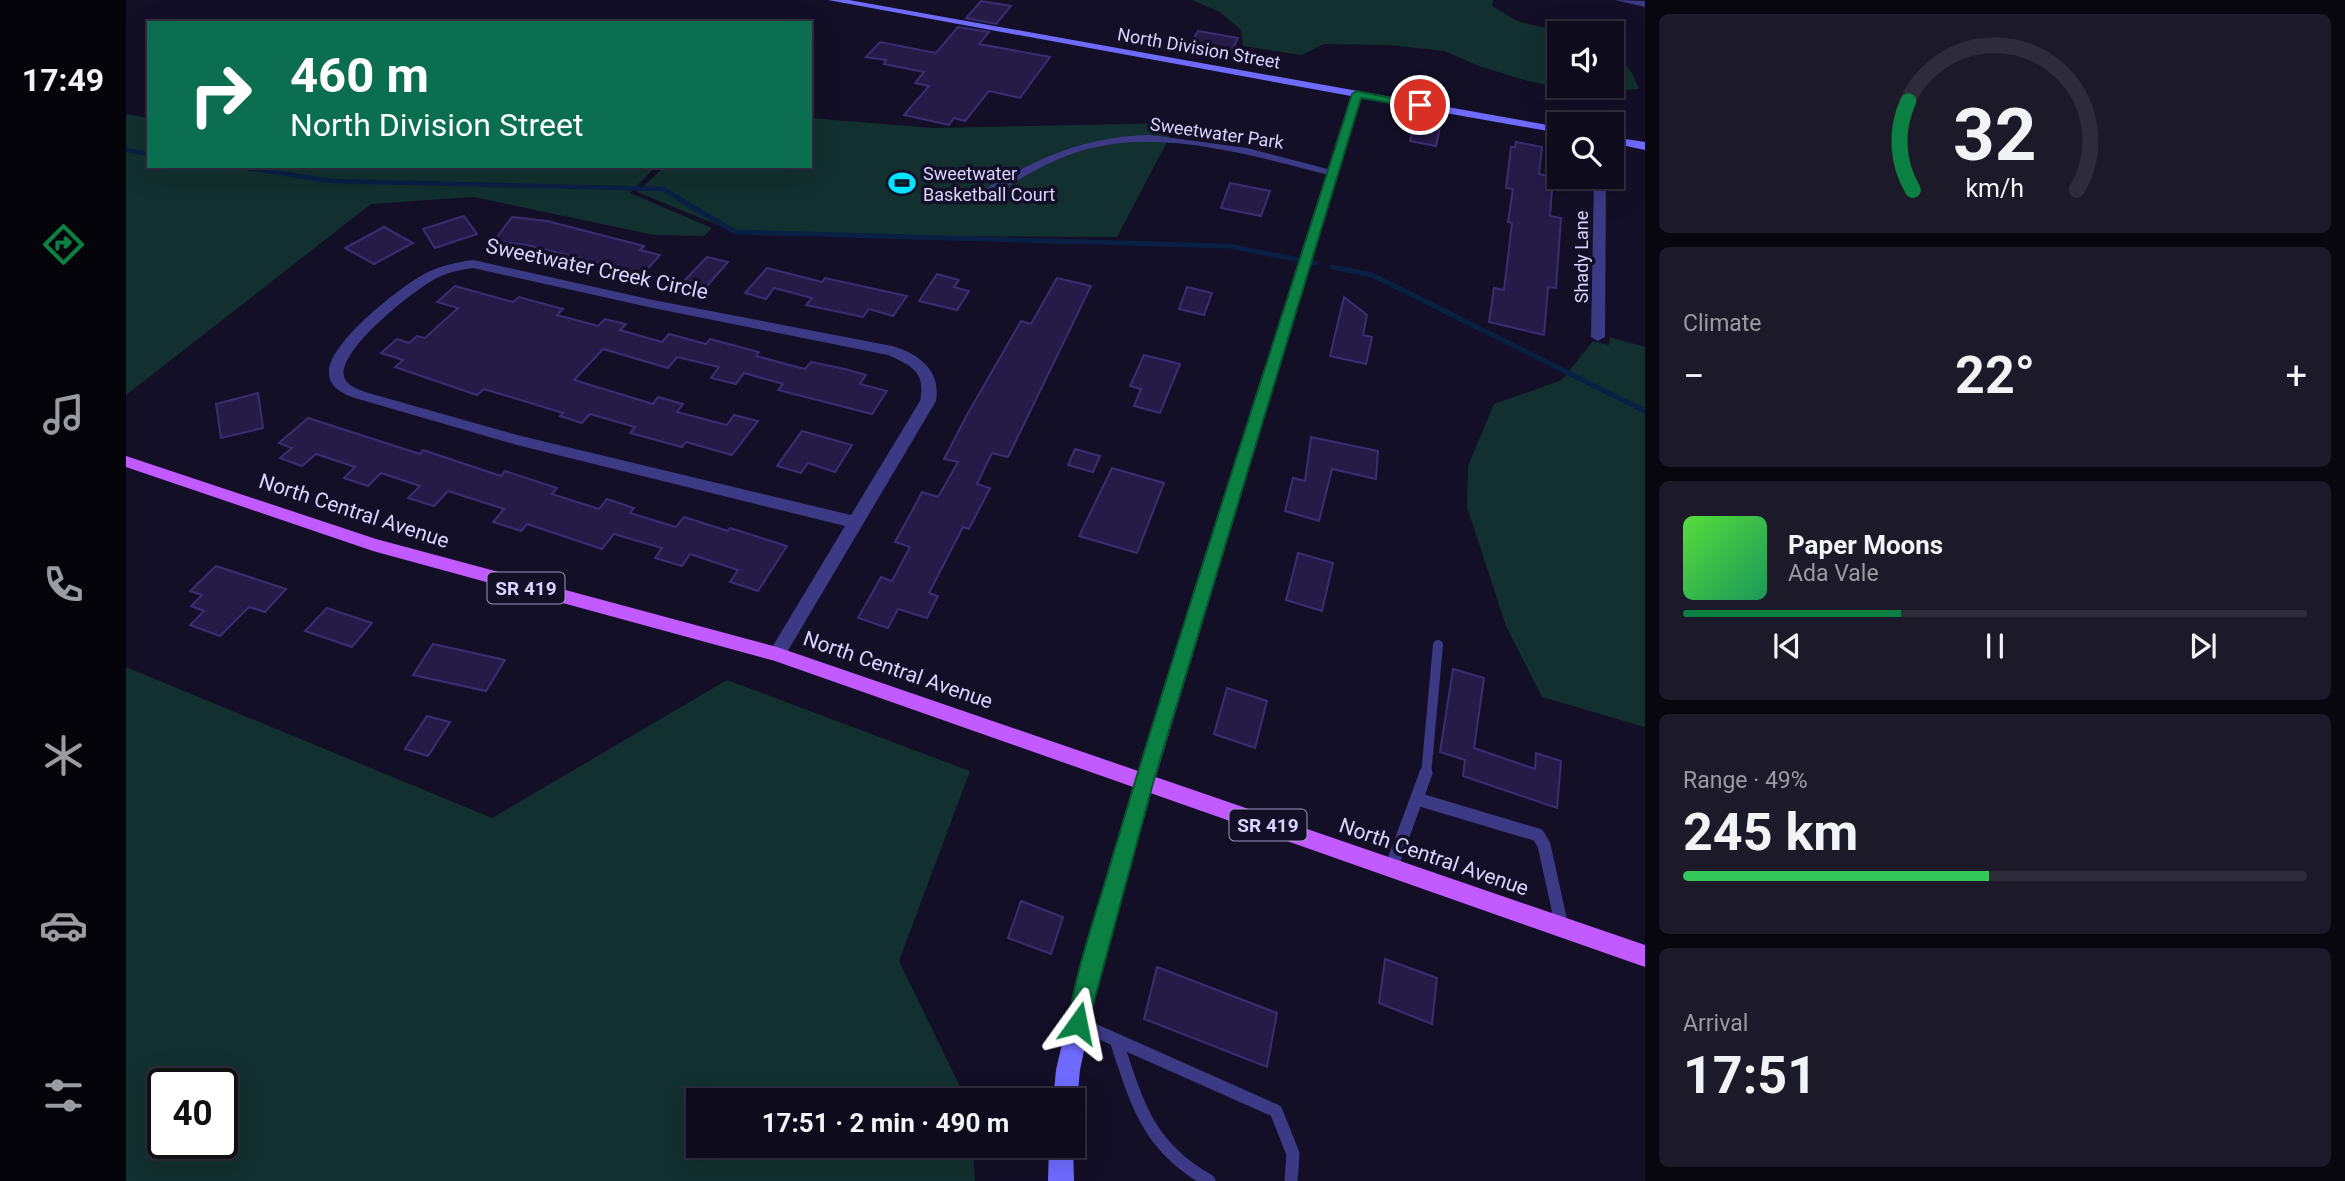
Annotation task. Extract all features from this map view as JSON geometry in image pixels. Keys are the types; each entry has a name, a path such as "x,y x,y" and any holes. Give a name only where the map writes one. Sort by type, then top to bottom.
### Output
{"main road":[{"name":"North Central Avenue","path":"126,461 373,545 777,654 1645,956"}],"street":[{"name":"North Division Street","path":"833,0 1547,128"},
{"path":"1620,0 1645,4"},
{"path":"1066,1088 1087,983 1144,783 1357,94"},
{"name":"Sweetwater Park","path":"981,197 1041,161 1098,142 1124,140 1193,144 1284,160 1333,172"},
{"path":"1624,142 1645,146"},
{"name":"Shady Lane","path":"1598,337 1600,189"},
{"name":"Sweetwater Creek Circle","path":"777,654 928,401 931,386 925,372 911,360 892,351 653,304 473,264 454,266 433,273 420,282 347,345 336,362 336,374 343,388 360,395 543,447 855,522"},
{"path":"1060,1181 1061,1158"}],"lane":[{"path":"1391,868 1426,778 1438,645"},
{"path":"1417,799 1538,835 1544,845 1562,927"},
{"path":"1078,1023 1276,1111 1290,1138 1296,1166 1291,1181"},
{"path":"1116,1040 1136,1103 1162,1142 1195,1174 1209,1181"}],"green space":[{"path":"1192,0 1493,0 1492,6 1517,21 1547,28 1547,85 1479,66 1444,51 1389,45 1324,44 1301,55 1243,46 1241,30 1220,12"},
{"path":"1624,63 1632,73 1639,89 1624,90"},
{"path":"126,114 147,118 147,168 654,168 630,193 712,228 704,236 654,235 474,197 371,204 126,395"},
{"path":"812,118 933,128 1177,123 1117,237 735,232 637,192 663,168 812,168"},
{"path":"1610,337 1645,347 1645,727 1542,697 1506,626 1467,507 1468,466 1494,404 1562,380 1593,341 1609,345"},
{"path":"126,667 492,818 727,680 970,771 899,961 961,1088 686,1088 686,1158 974,1158 975,1181 126,1181"}],"building":[{"path":"981,1 1011,6 996,24 966,18"},
{"path":"958,27 989,32 979,44 1050,57 1020,98 989,91 965,121 954,118 949,125 904,115 929,86 915,83 924,72 884,64 886,60 866,57 880,42 936,53"},
{"path":"1198,31 1238,38 1230,55 1189,47"},
{"path":"1416,117 1441,122 1436,146 1410,141"},
{"path":"1516,142 1542,147 1539,174 1547,176 1547,189 1552,189 1550,216 1561,218 1556,288 1548,287 1544,335 1489,322 1494,288 1504,290 1513,189 1506,188 1511,147 1515,147"},
{"path":"1230,183 1270,191 1261,216 1221,208"},
{"path":"464,216 477,234 435,248 423,229"},
{"path":"512,217 547,221 644,246 640,250 660,255 643,274 527,245 494,241"},
{"path":"384,227 413,243 374,264 345,248"},
{"path":"707,257 728,262 707,286 685,280"},
{"path":"767,268 822,282 825,278 907,296 893,316 869,309 863,317 806,305 812,298 774,288 766,299 745,293"},
{"path":"937,274 959,280 954,287 969,291 957,310 919,301"},
{"path":"1057,278 1091,286 1008,457 992,453 977,484 990,488 969,529 963,527 929,593 938,596 927,618 898,609 888,628 858,618 881,577 892,581 910,547 895,542 922,492 938,497 958,462 944,459 968,413 1021,321 1031,324"},
{"path":"455,286 513,302 519,297 563,309 557,315 598,326 605,319 626,324 620,330 662,342 669,334 706,344 710,339 759,352 756,356 805,369 811,362 845,369 866,375 860,384 887,391 872,414 778,390 783,384 744,373 736,384 711,378 719,367 677,357 668,368 603,349 574,380 653,404 658,397 683,404 677,412 727,425 734,415 758,421 732,455 686,442 682,447 630,433 635,427 590,414 582,423 560,416 563,413 484,389 477,395 395,367 403,360 381,353 397,339 409,343 417,336 425,338 458,308 437,302"},
{"path":"1187,287 1212,293 1204,315 1179,309"},
{"path":"1344,297 1367,315 1363,335 1372,337 1366,364 1330,356"},
{"path":"1144,355 1180,364 1160,413 1134,406 1141,389 1130,386"},
{"path":"258,393 263,428 221,438 216,404"},
{"path":"308,418 420,454 423,450 501,476 505,471 557,488 552,494 599,509 607,499 634,508 630,513 676,527 684,517 787,546 758,591 730,582 738,570 690,554 682,566 655,558 662,548 614,534 602,549 527,524 521,531 493,522 504,509 448,491 434,506 408,498 420,486 381,473 368,486 344,478 355,467 316,454 302,466 280,458 292,448 279,443"},
{"path":"802,431 852,445 835,472 808,463 801,473 777,466"},
{"path":"1311,437 1378,451 1376,479 1332,469 1319,521 1285,511 1293,478 1305,481"},
{"path":"1075,449 1100,456 1093,472 1068,465"},
{"path":"1112,468 1164,483 1137,553 1079,536"},
{"path":"1298,553 1333,563 1322,611 1286,600"},
{"path":"216,566 286,589 265,612 249,607 220,636 190,625 204,611 191,606 202,595 190,591"},
{"path":"327,608 372,623 352,647 305,631"},
{"path":"433,644 505,660 486,691 413,675"},
{"path":"1453,669 1484,678 1474,748 1535,769 1536,753 1561,761 1557,808 1463,776 1465,760 1440,752"},
{"path":"1227,688 1267,701 1255,748 1214,734"},
{"path":"427,716 450,722 428,756 405,749"},
{"path":"1021,901 1063,917 1051,954 1008,938"},
{"path":"1385,959 1437,978 1432,1024 1379,1003"},
{"path":"1157,967 1277,1013 1267,1067 1144,1019"}],"waterway":[{"path":"126,150 147,154"},
{"path":"247,168 331,181 663,189 682,200"},
{"path":"679,199 735,232 1229,246 1315,263"},
{"path":"1333,267 1372,275 1645,411"}],"place":[{"name":"Sweetwater Basketball Court","path":"902,183"}],"route":[{"path":"1078,1023 1144,783 1357,94 1420,105"}]}
